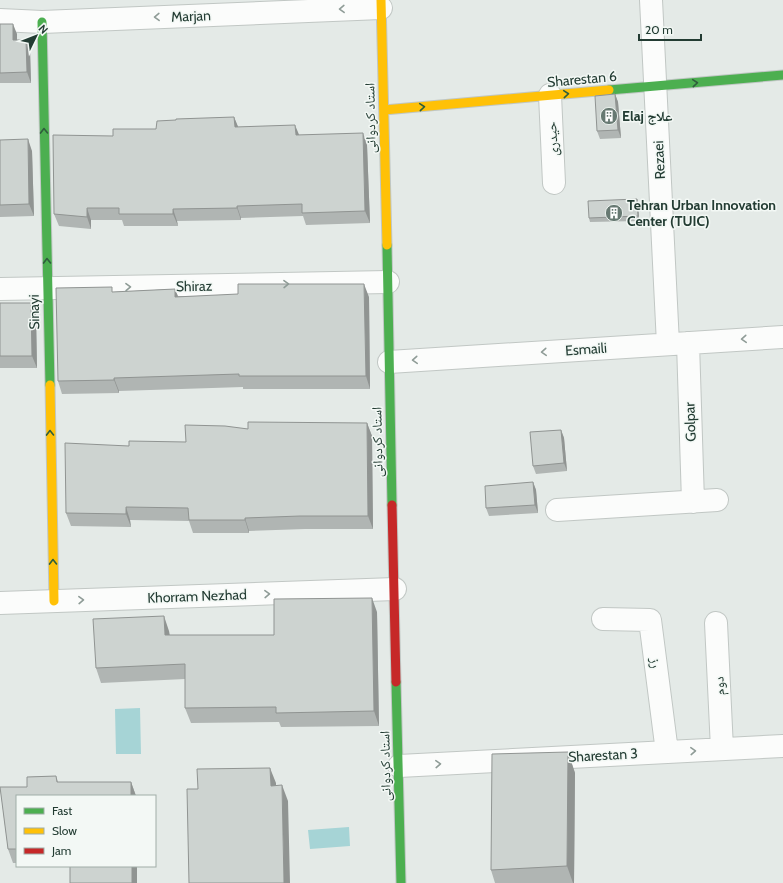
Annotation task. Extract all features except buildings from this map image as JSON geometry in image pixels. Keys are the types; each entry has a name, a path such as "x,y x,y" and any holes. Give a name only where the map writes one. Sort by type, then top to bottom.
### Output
{"street":[{"name":"Rezaei","path":"651,0 655,86 678,343"},
{"name":"Marjan","path":"0,20 42,22 381,4"},
{"name":"استاد کردوانی","path":"381,4 401,883"},
{"name":"Sinayi","path":"42,22 54,602"},
{"name":"Sharestan 6","path":"384,110 783,75"},
{"name":"حیدری","path":"550,96 554,183"},
{"name":"Shiraz","path":"0,289 388,282"},
{"name":"Esmaili","path":"389,362 783,337"},
{"name":"Golpar","path":"678,343 693,502"},
{"path":"557,510 717,500"},
{"name":"Khorram Nezhad","path":"0,603 395,589"},
{"name":"رز","path":"603,619 650,620 667,752"},
{"name":"دوم","path":"716,623 722,749"},
{"name":"Sharestan 3","path":"399,766 783,746"}],"water":[{"path":"140,708 141,754 116,754 115,709"},
{"path":"349,827 350,846 310,849 308,830"}],"traffic: fast":[{"path":"42,22 50,385"},
{"path":"609,90 783,75"},
{"path":"387,245 392,505"},
{"path":"396,682 401,883"}],"traffic: slow":[{"path":"381,0 387,245"},
{"path":"384,110 609,90"},
{"path":"50,385 54,601"}],"traffic: jam":[{"path":"392,505 396,682"}],"place":[{"name":"Elaj علاج","path":"609,116"},
{"name":"Tehran Urban Innovation Center (TUIC)","path":"614,213"}]}
